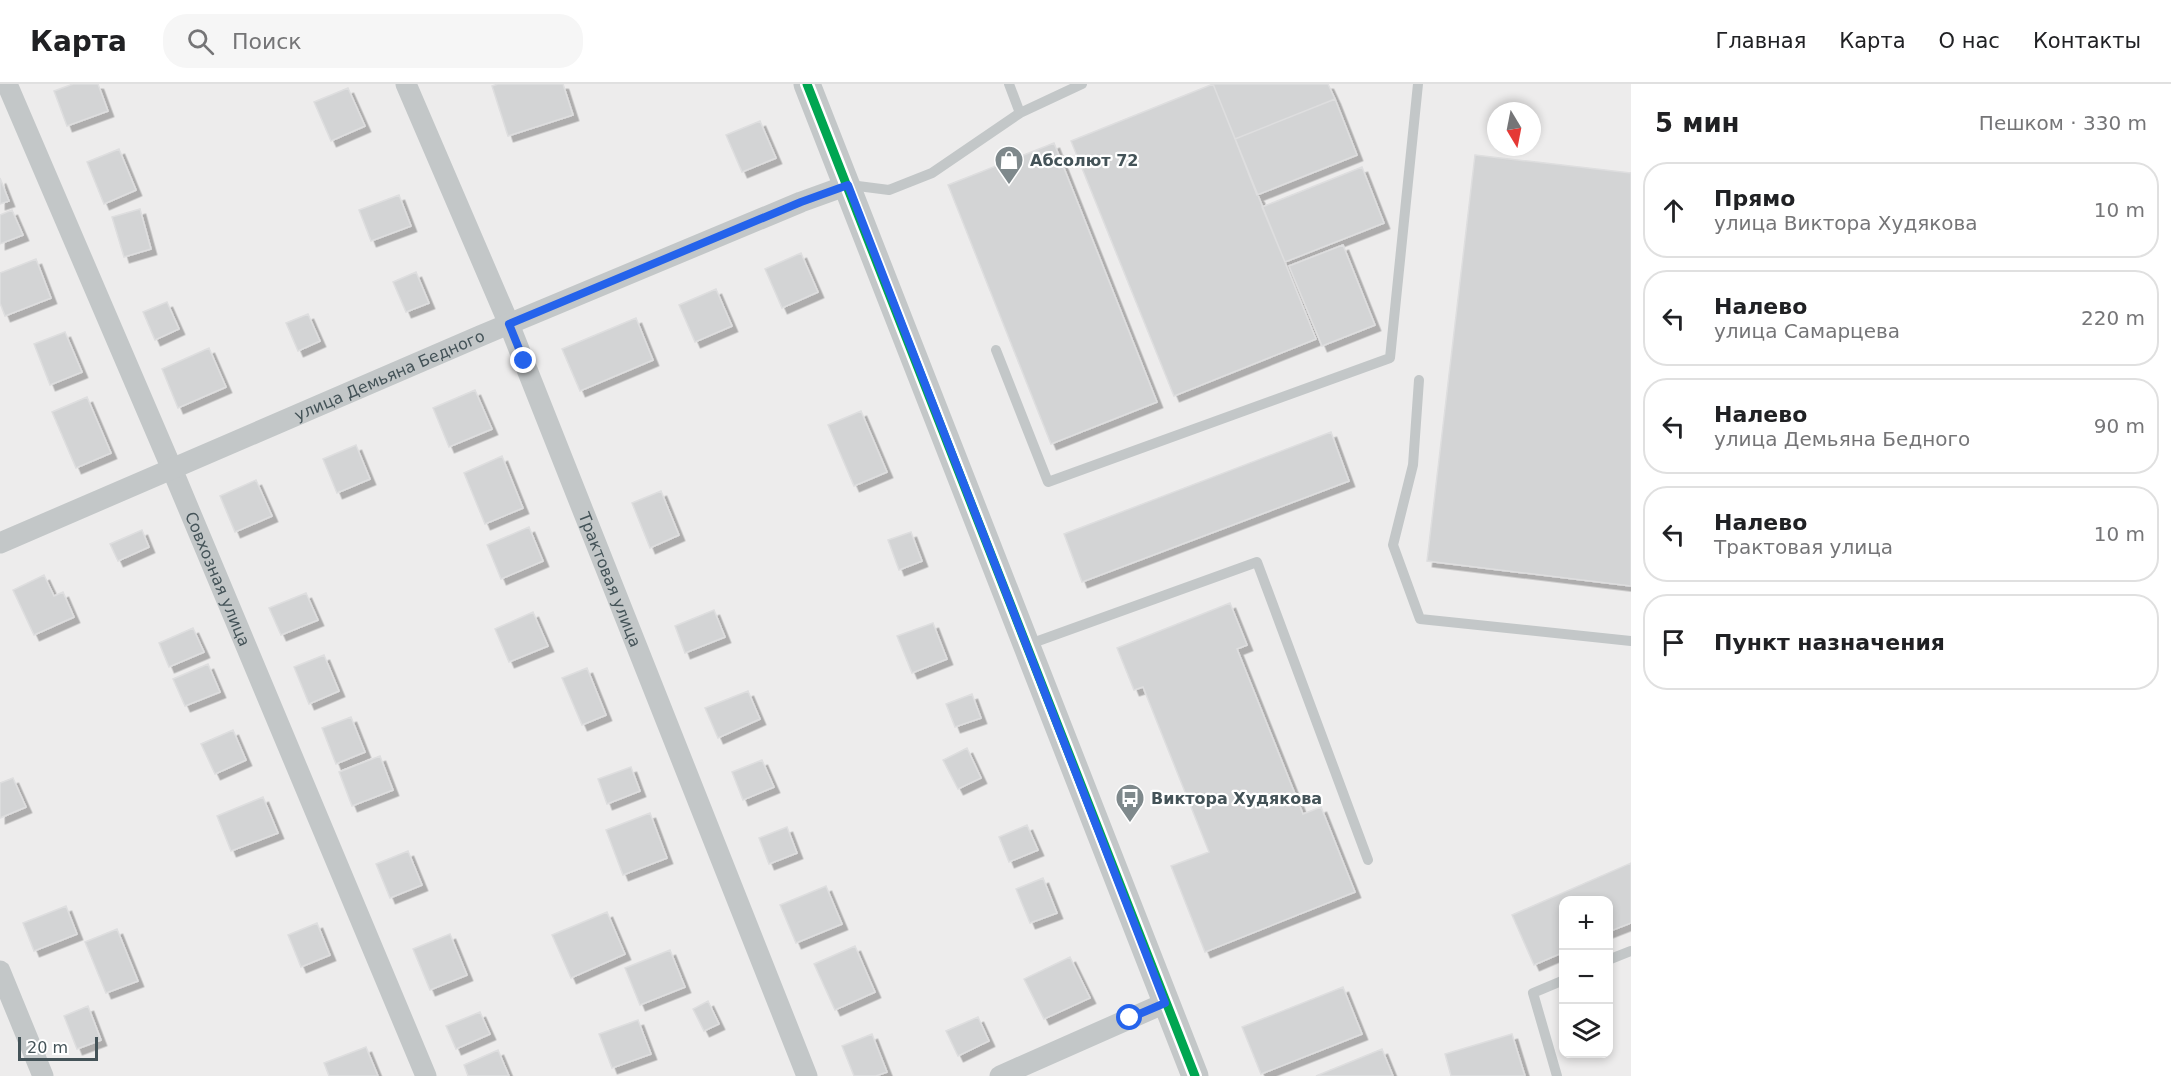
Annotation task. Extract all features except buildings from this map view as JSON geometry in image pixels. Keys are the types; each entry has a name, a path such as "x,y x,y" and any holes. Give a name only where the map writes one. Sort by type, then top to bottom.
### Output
{"street":[{"name":"Совхозная улица","path":"7,84 172,470 426,1076"},
{"name":"Трактовая улица","path":"406,84 509,324 807,1076"},
{"path":"807,84 1195,1076"},
{"name":"улица Демьяна Бедного","path":"0,543 509,324 801,202 848,185"},
{"path":"0,971 43,1076"},
{"path":"1000,1076 1165,1003"}],"lane":[{"path":"1009,84 1020,113"},
{"path":"848,185 889,190 932,173 1020,113 1082,84"},
{"path":"996,350 1048,482 1390,358 1418,84"},
{"path":"1419,380 1413,465 1393,545 1420,619 1631,641"},
{"path":"1026,645 1257,562 1368,860"},
{"path":"1613,958 1631,951"},
{"path":"1557,1076 1533,993 1559,982"}],"transit line":[{"path":"807,84 1195,1076"}],"place":[{"name":"Абсолют 72","path":"1009,186"},
{"name":"Виктора Худякова","path":"1130,824"}],"route":[{"path":"524,361 509,324 801,202 848,185 1165,1003 1130,1018"}]}
